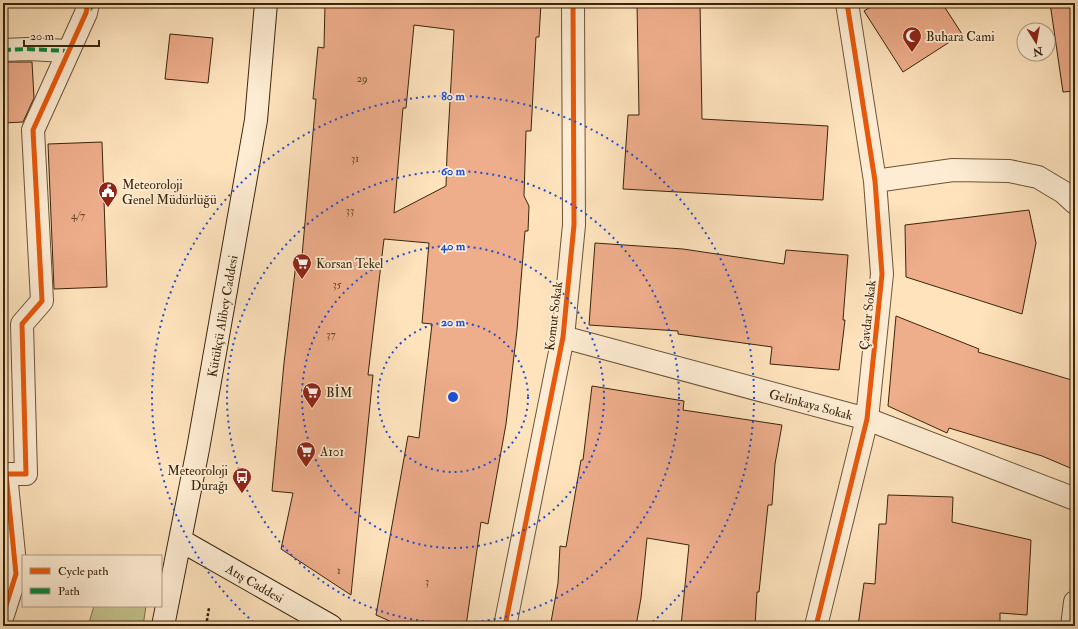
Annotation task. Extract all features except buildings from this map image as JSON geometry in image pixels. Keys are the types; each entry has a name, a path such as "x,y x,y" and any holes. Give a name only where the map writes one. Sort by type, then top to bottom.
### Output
{"street":[{"name":"Kütükçü Alibey Caddesi","path":"163,626 198,449 256,120 266,3"},
{"name":"Komut Sokak","path":"505,626 563,337 574,225 573,3"},
{"name":"Çavdar Sokak","path":"816,626 867,419 882,274 875,181 847,3"},
{"path":"3,616 16,574 5,474 26,474 22,324 42,301 34,130 68,51 90,6"},
{"path":"3,50 27,49 68,51"},
{"path":"875,181 953,170 1009,170 1038,177 1063,192 1075,203"},
{"name":"Gelinkaya Sokak","path":"563,337 867,419 1075,499"},
{"name":"Atış Caddesi","path":"180,540 331,626"},
{"path":"1072,626 1075,602"}],"path":[{"path":"206,626 209,608"}],"shaded area":[{"path":"94,607 146,607 143,626 88,626"}],"marked path":[{"path":"86,13 96,3"},
{"path":"3,50 27,49 68,51"}],"cycle path":[{"path":"3,615 16,574 6,474 26,474 22,324 42,301 33,130 86,13 88,3"},
{"path":"505,626 563,337 574,225 573,3"},
{"path":"816,626 867,419 882,274 875,181 847,3"}],"place":[{"name":"Buhara Cami","path":"912,53"},
{"name":"Meteoroloji Genel Müdürlüğü","path":"108,208"},
{"name":"Korsan Tekel","path":"302,280"},
{"name":"BİM","path":"312,409"},
{"name":"A101","path":"306,468"},
{"name":"Meteoroloji Durağı","path":"242,494"}]}
